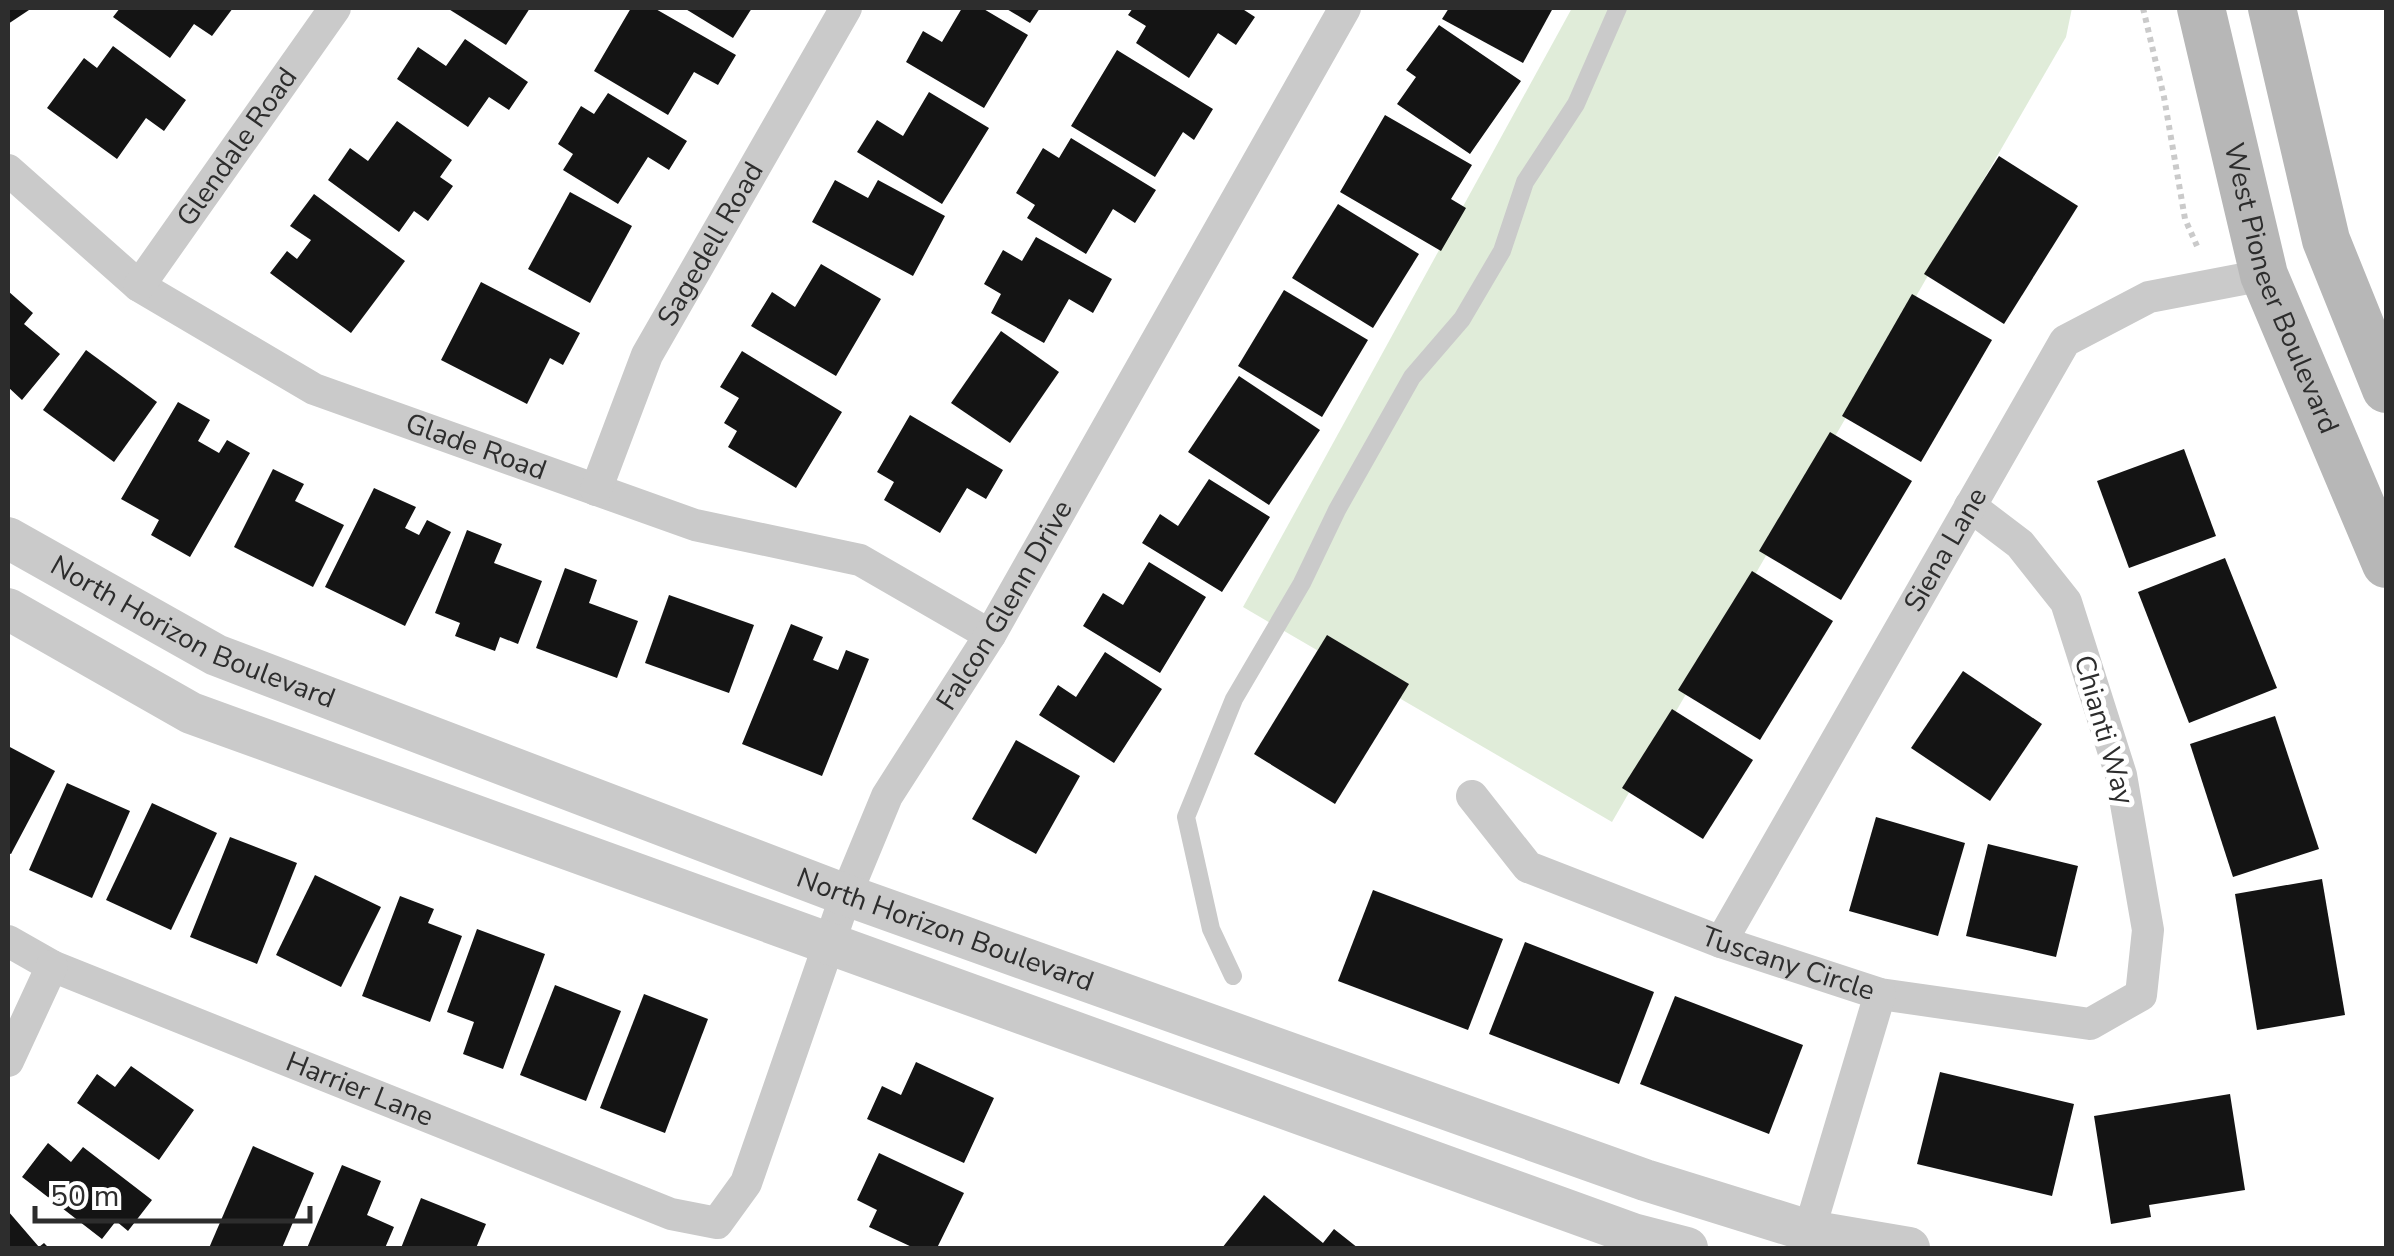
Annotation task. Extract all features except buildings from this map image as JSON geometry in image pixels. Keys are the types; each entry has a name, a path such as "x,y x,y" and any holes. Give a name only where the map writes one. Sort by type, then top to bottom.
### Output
{"main road":[{"name":"West Pioneer Boulevard","path":"2202,8 2264,275 2386,564"},
{"name":"West Pioneer Boulevard","path":"2272,8 2326,240 2386,390"}],"street":[{"name":"Glendale Road","path":"139,286 335,8"},
{"name":"Sagedell Road","path":"596,490 647,354 846,8"},
{"name":"Falcon Glenn Drive","path":"717,1223 746,1183 846,895 888,796 990,635 1345,8"},
{"name":"Glade Road","path":"8,170 139,286 314,389 695,526 860,560 990,635"},
{"name":"Siena Lane","path":"1720,942 2065,341 2148,298 2264,275"},
{"name":"Chianti Way","path":"1970,506 2020,544 2066,602 2121,775 2148,930 2141,995"},
{"name":"North Horizon Boulevard","path":"8,538 216,654 846,895 1806,1240 1910,1248"},
{"name":"North Horizon Boulevard","path":"8,609 191,712 1633,1234 1687,1248"},
{"name":"Tuscany Circle","path":"1472,796 1528,867 1720,942 1880,994 2090,1024 2141,995"},
{"name":"Harrier Lane","path":"8,942 52,966 671,1214 717,1223"},
{"path":"8,1061 52,966"},
{"path":"1806,1240 1880,994"}],"lane":[{"path":"1232,976 1211,929 1186,817 1234,698 1302,583 1337,510 1412,376 1462,318 1502,251 1525,182 1576,104 1618,8"}],"path":[{"path":"2142,8 2164,97 2185,219 2197,246"}],"green space":[{"path":"1572,8 2072,8 2066,37 1612,822 1243,607"}]}
